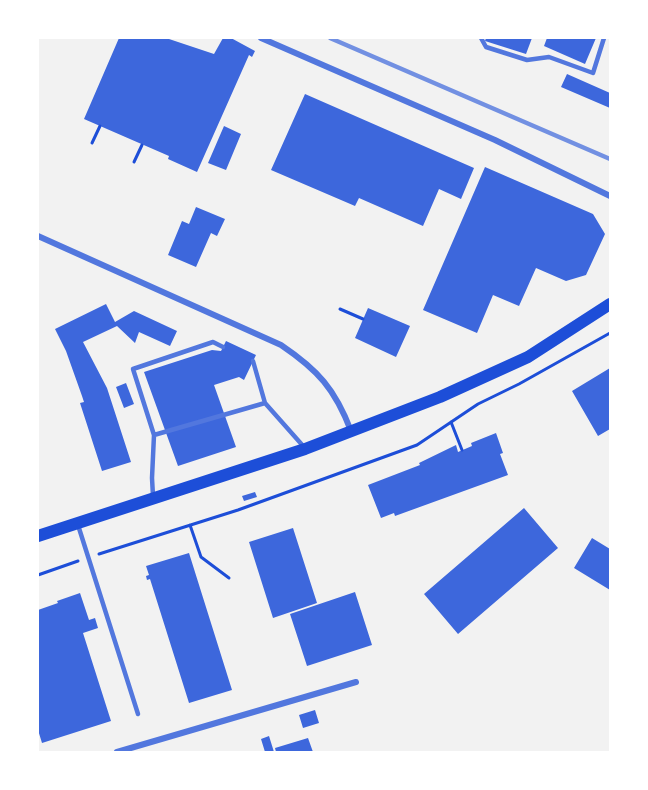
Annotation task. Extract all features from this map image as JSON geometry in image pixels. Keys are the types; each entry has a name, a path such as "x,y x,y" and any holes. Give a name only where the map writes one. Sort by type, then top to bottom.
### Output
{"main road":[{"path":"38,536 305,449 440,397 528,357 610,304"}],"street":[{"path":"261,38 495,140 610,196"},
{"path":"38,236 280,345 300,358 332,390 351,431"},
{"path":"117,753 356,682"}],"lane":[{"path":"481,38 486,47 527,60 549,57 593,73 604,38"},
{"path":"154,499 152,478 154,435 134,369 213,342 223,347"},
{"path":"253,361 265,403 305,449"},
{"path":"154,435 265,403"},
{"path":"77,522 138,714"}],"path":[{"path":"93,144 100,126"},
{"path":"135,162 142,145"},
{"path":"340,309 363,319"},
{"path":"38,575 238,510 417,445 478,404 519,384 610,333"},
{"path":"451,422 462,450"},
{"path":"190,525 201,557 230,578"}],"building":[{"path":"119,38 166,38 214,54 223,38 231,38 255,51 252,57 249,55 197,172 168,159 169,156 84,119"},
{"path":"486,38 532,38 526,54 485,41"},
{"path":"547,38 596,38 585,64 544,46"},
{"path":"567,74 610,93 610,108 561,87"},
{"path":"305,94 474,168 461,199 439,189 423,226 359,198 355,206 271,170"},
{"path":"224,126 241,134 226,170 208,163"},
{"path":"485,167 593,214 605,234 586,275 566,281 536,268 519,306 493,295 477,333 423,310"},
{"path":"196,207 225,219 217,236 211,233 196,267 168,255 182,221 189,224"},
{"path":"106,304 115,322 134,311 177,331 170,346 139,332 135,343 117,326 83,342 107,388 131,462 102,471 80,403 84,402 66,351 55,329"},
{"path":"368,308 410,326 396,357 355,338"},
{"path":"226,341 256,355 244,380 239,377 214,385 236,447 178,466 144,372 212,350 221,351"},
{"path":"610,368 610,429 598,436 572,391"},
{"path":"126,383 134,404 124,408 116,387"},
{"path":"496,433 503,453 500,454 508,475 395,516 394,513 381,518 368,485 420,465 419,463 456,445 458,452 472,446 471,443"},
{"path":"255,492 257,497 244,501 242,496"},
{"path":"524,508 558,548 458,634 424,594"},
{"path":"293,528 317,603 273,618 249,542"},
{"path":"592,538 610,549 610,590 574,568"},
{"path":"189,553 232,690 189,703 150,579 147,580 146,576 149,575 146,566"},
{"path":"355,592 372,645 307,666 290,614"},
{"path":"80,593 89,620 95,618 98,628 83,633 111,721 42,743 38,730 38,610"},
{"path":"315,710 319,723 303,728 299,715"},
{"path":"269,736 274,752 265,752 261,739"},
{"path":"308,738 313,752 276,752 275,748"}],"railway":[{"path":"330,38 610,159"}]}
